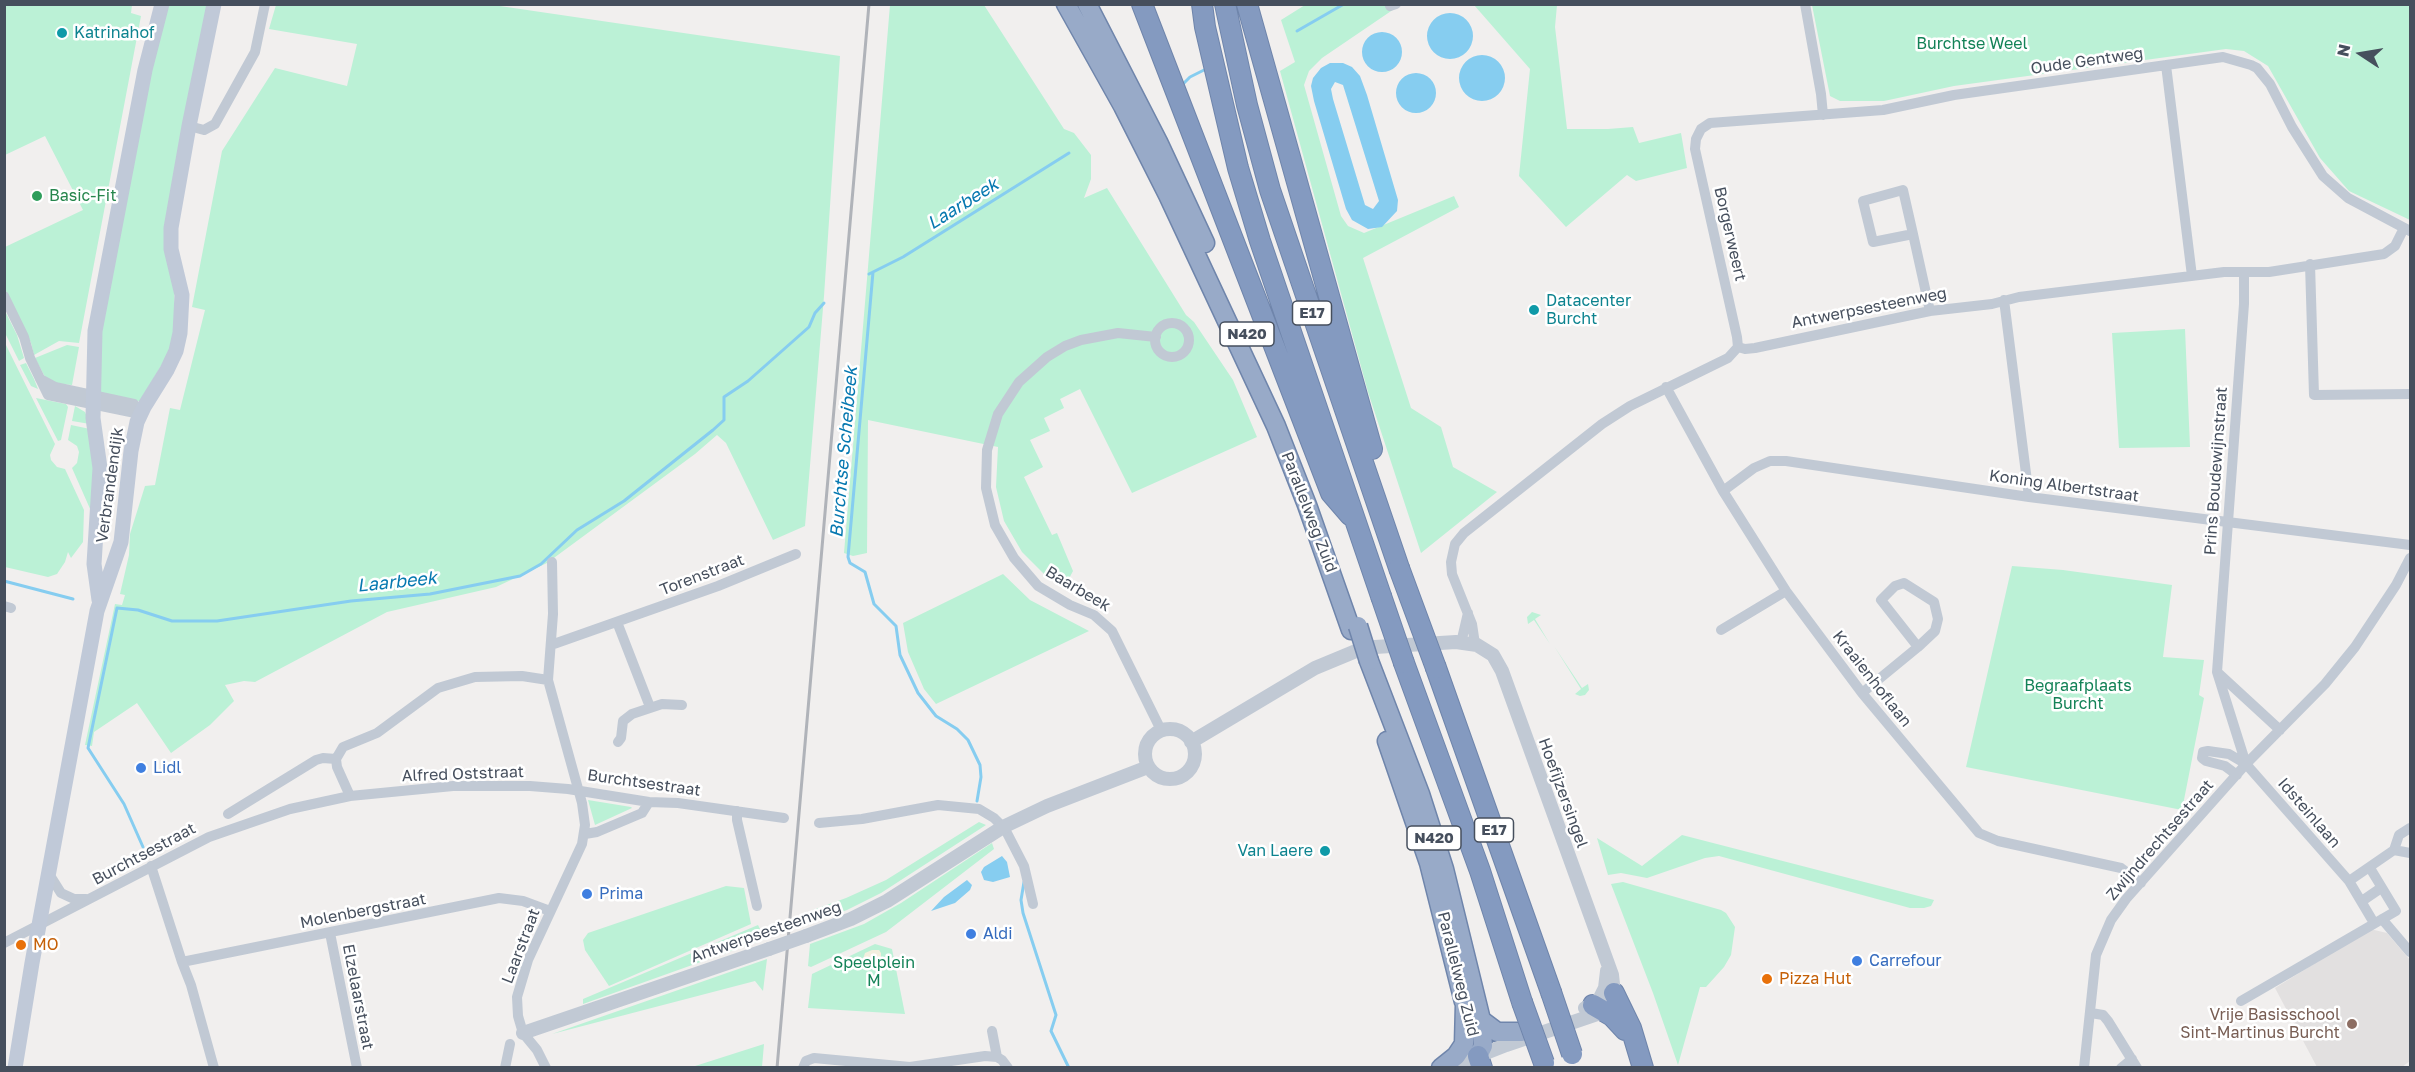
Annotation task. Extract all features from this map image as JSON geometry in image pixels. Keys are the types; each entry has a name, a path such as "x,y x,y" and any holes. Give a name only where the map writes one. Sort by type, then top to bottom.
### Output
{"highway":[{"name":"Parallelweg Zuid","path":"1066,4 1129,102"},
{"name":"Parallelweg Zuid","path":"1086,4 1129,102 1235,308 1288,430 1366,662 1431,828 1453,900 1480,1020 1480,1055"},
{"path":"1142,4 1331,493 1358,524"},
{"name":"E17","path":"1202,4 1205,27 1225,111 1260,241 1404,663 1480,871 1545,1065"},
{"path":"1247,4 1378,473 1380,519"},
{"name":"E17","path":"1226,13 1247,105 1270,190 1345,406 1380,519 1436,668 1574,1061"},
{"name":"Parallelweg Zuid","path":"1366,662 1429,863 1480,1055"},
{"path":"1614,993 1631,1028 1643,1068"},
{"path":"1443,1068 1456,1056 1464,1044 1465,1004"},
{"path":"1598,1008 1621,1023 1634,1041"},
{"path":"1480,1020 1497,1032 1522,1032"}],"main road":[{"name":"Verbrandendijk","path":"99,600 94,564 100,468 92,395 97,320 147,58 162,4"},
{"name":"Verbrandendijk","path":"15,1068 99,600 121,542 131,451 140,414 167,370 176,351 180,333 182,295 171,249 171,228 213,4"}],"street":[{"path":"189,126 204,130 215,124 255,52 266,4"},
{"path":"1805,4 1823,114"},
{"name":"Oude Gentweg","path":"1701,129 1710,123 1883,110 1954,95 2223,57 2251,64 2257,68 2270,84 2292,127 2323,176 2348,198 2407,230"},
{"path":"2166,65 2192,276"},
{"name":"Borgerweert","path":"1701,129 1696,139 1695,149 1738,347"},
{"path":"1913,234 1873,242 1863,201 1903,190 1913,234 1930,311"},
{"name":"Antwerpsesteenweg","path":"1738,347 1755,348 1930,311 2004,300 2192,276 2269,272 2384,254 2395,246 2407,230"},
{"path":"2310,264 2314,395 2410,394"},
{"name":"Prins Boudewijnstraat","path":"2244,272 2244,304 2217,672 2246,764"},
{"path":"4,296 48,395 92,395"},
{"path":"2004,300 2029,497"},
{"name":"Baarbeek","path":"1156,337 1118,333 1081,340 1047,357 1018,382 998,414 987,450 986,488 995,525 1014,558 1038,586 1070,605 1094,615 1112,631 1161,730"},
{"path":"1191,742 1296,679 1323,664 1349,654 1375,647 1468,644 1468,613 1452,574 1451,562 1455,544 1464,533 1602,424 1666,387 1728,358 1738,347"},
{"path":"40,379 55,387 92,395 140,414"},
{"name":"Kraaienhoflaan","path":"1666,387 1723,491 1786,591 1862,693 1979,833 1998,841 2121,868 2141,883"},
{"name":"Koning Albertstraat","path":"1723,491 1754,468 1770,461 1786,460 2029,497 2410,545"},
{"name":"Torenstraat","path":"551,645 718,586 796,554"},
{"name":"Zwijndrechtsestraat","path":"2084,1068 2096,955 2111,920 2246,764 2325,684 2355,647 2396,585 2410,558"},
{"path":"350,796 337,767 336,759 342,747 377,733 438,688 476,677 522,676 548,680 551,645 552,562"},
{"path":"1862,693 1918,647 1935,631 1938,619 1934,602 1904,583 1894,586 1881,600 1918,647"},
{"path":"1721,630 1786,591"},
{"path":"617,622 650,707"},
{"name":"Hoefijzersingel","path":"1468,644 1493,655 1502,671 1615,985 1614,993"},
{"path":"2217,672 2280,730"},
{"name":"Burchtsestraat","path":"548,680 578,791 784,818"},
{"path":"618,742 623,721 632,714 662,704 682,705"},
{"path":"1161,730 1180,731 1191,742 1194,761 1189,770 1179,777 1164,778 1148,767 1144,755 1146,744 1153,735 1161,730"},
{"name":"Zwijndrechtsestraat","path":"2237,775 2225,766 2206,762 2202,758 2203,752 2229,754 2246,764"},
{"path":"228,814 316,760 336,759"},
{"name":"Idsteinlaan","path":"2246,764 2349,881 2378,921 2410,952"},
{"name":"Antwerpsesteenweg","path":"523,1033 851,919 887,901 1047,806 1148,767"},
{"name":"Alfred Oststraat","path":"209,837 290,808 350,796 453,786 530,786 578,791"},
{"name":"Laarstraat","path":"546,1068 537,1050 523,1033 518,1016 517,998 525,969 585,834 584,812 578,791"},
{"path":"585,834 597,832 642,813 649,802"},
{"path":"819,823 862,819 938,805 979,809 994,818 1005,830 1024,866 1033,904"},
{"path":"737,811 737,820 757,906"},
{"path":"2349,881 2394,850 2399,835 2410,828"},
{"name":"Burchtsestraat","path":"4,943 209,837"},
{"path":"2394,850 2410,853"},
{"path":"151,866 191,985 214,1068"},
{"path":"2241,1001 2396,911 2370,868"},
{"name":"Burchtsestraat","path":"49,874 58,891 67,897 81,900 92,897"},
{"path":"2362,901 2381,888"},
{"name":"Molenbergstraat","path":"182,963 499,898 523,901 550,911"},
{"name":"Elzelaarstraat","path":"330,933 357,1068"},
{"name":"Hoefijzersingel","path":"1598,1008 1605,988 1607,963"},
{"path":"1443,1068 1598,1008 1612,1000 1614,993"},
{"path":"1457,1068 1522,1032 1598,1008"},
{"path":"2091,1013 2103,1016 2108,1021 2134,1063 2121,1068"},
{"path":"992,1031 997,1057"},
{"path":"504,1068 510,1044"},
{"path":"805,1064 814,1058 910,1067 985,1056 997,1057 1006,1063 1008,1068"}],"shaded area":[{"name":"Vrije Basisschool Sint-Martinus Burcht","path":"2370,929 2387,933 2410,960 2410,1061 2402,1067 2317,1067 2275,988"}],"green space":[{"path":"5,5 132,5 131,13 141,16 79,343 59,341 34,355 31,343 5,289 5,247 83,210 45,136 5,155"},
{"path":"164,5 208,5 171,200 176,341 138,401 100,393 97,339"},
{"path":"276,5 493,5 840,56 824,296 805,526 773,540 726,443 717,435 695,454 547,563 496,587 387,612 255,682 244,681 225,685 234,701 210,725 171,753 137,703 94,732 92,746 85,745 115,604 122,605 125,595 120,594 129,555 130,534 145,486 155,485 170,408 180,410 205,310 192,307 222,151 275,68 347,86 357,44 269,29"},
{"path":"890,5 984,5 1064,129 1074,133 1091,155 1091,179 1084,198 1107,188 1186,315 1194,322 1233,380 1257,437 1132,493 1080,389 1060,399 1064,408 1044,418 1050,431 1030,440 1043,467 1024,477 1052,535 1057,533 1073,571 1065,586 1047,577 1022,552 1004,521 996,487 998,447 868,420 867,553 853,556 844,553"},
{"path":"1305,5 1400,5 1322,58 1309,71 1304,85 1341,216 1348,226 1364,233 1454,196 1459,207 1363,258 1411,408 1441,427 1453,467 1497,492 1421,553 1368,392 1280,71 1295,62 1281,20"},
{"path":"1474,5 1557,5 1555,27 1567,129 1633,127 1639,143 1681,133 1687,168 1636,181 1627,175 1566,227 1519,176 1530,69"},
{"name":"Burchtse Weel","path":"1812,5 2410,5 2410,220 2349,191 2320,158 2268,66 2244,51 2226,49 1954,86 1884,101 1840,101 1830,96"},
{"path":"4,309 17,335 24,358 19,361 5,333"},
{"path":"2185,329 2190,447 2119,448 2112,333"},
{"path":"5,343 55,444 50,455 51,460 57,467 65,469 84,510 83,542 71,558 68,552 57,574 48,577 5,567"},
{"path":"67,345 79,347 72,385 59,384 46,379 35,358"},
{"path":"26,363 38,389 31,386 20,365"},
{"path":"36,398 66,404 68,407 61,440 58,441"},
{"path":"75,406 85,412 90,424 72,421"},
{"path":"71,425 90,429 95,457 91,511 72,468 77,463 79,452 77,446 68,440"},
{"name":"Begraafplaats Burcht","path":"2012,566 2063,570 2172,585 2163,657 2204,660 2199,695 2204,698 2182,810 1966,767"},
{"path":"1003,574 1030,600 1089,631 936,704 924,689 908,652 903,623"},
{"path":"1532,612 1541,615 1535,619 1550,644 1534,620 1528,624 1527,617"},
{"path":"1554,646 1582,688 1588,684 1589,690 1585,695 1575,694 1581,689"},
{"path":"588,800 631,807 632,808 595,825"},
{"path":"979,822 986,825 881,893 847,910 811,923 813,910 886,880"},
{"path":"1682,835 1934,900 1931,906 1910,908 1719,856 1705,858 1647,878 1621,873 1608,875 1597,838 1642,866"},
{"path":"992,843 994,849 886,932 811,967 808,966 810,944 864,924 901,903"},
{"path":"1623,882 1721,910 1726,913 1735,927 1731,955 1724,967 1706,987 1700,987 1678,1065 1611,884"},
{"path":"726,886 744,888 751,924 609,986 585,950 583,940 588,933"},
{"path":"758,925 765,939 583,1004 583,999"},
{"name":"Speelplein M","path":"875,944 892,949 905,1014 808,1008 812,974"},
{"path":"767,959 763,991 755,981 552,1034"},
{"path":"764,1044 762,1067 692,1067"}],"sand":[{"path":"879,950 881,953 881,959 876,963 863,959 865,953"}],"water":[{"path":"1450,13 1466,20 1473,36 1466,52 1450,59 1434,52 1427,36 1434,20"},
{"path":"1382,32 1396,38 1402,52 1396,66 1382,72 1368,66 1362,52 1368,38"},
{"path":"1482,55 1498,62 1505,78 1498,94 1482,101 1466,94 1459,78 1466,62"},
{"path":"1330,63 1343,63 1352,67 1360,76 1398,200 1397,211 1382,227 1368,229 1352,220 1346,209 1311,86 1313,78 1321,68","holes":["1335,82 1343,85 1379,201 1373,209 1365,205 1333,99 1331,89"]},
{"path":"1416,73 1430,79 1436,93 1430,107 1416,113 1402,107 1396,93 1402,79"},
{"path":"1002,856 1007,862 1010,877 993,882 984,880 981,872 984,867"},
{"path":"967,880 972,885 970,890 955,903 931,911 944,897"}],"waterway":[{"name":"Laarbeek","path":"1297,31 1344,4"},
{"path":"1181,86 1190,77 1208,68"},
{"name":"Laarbeek","path":"869,274 903,257 1069,153"},
{"name":"Burchtse Scheibeek","path":"873,272 848,557 850,563 865,572 874,604 896,626 900,655 918,693 936,716 957,729 968,740 980,765 981,777 977,801"},
{"name":"Laarbeek","path":"143,847 124,804 88,748 117,608 138,610 172,621 217,621 351,601 430,594 520,576 541,564 577,530 624,501 713,430 724,420 724,397 748,381 809,327 815,313 824,303"},
{"path":"4,581 73,599"},
{"name":"Burchtse Scheibeek","path":"1024,882 1021,900 1023,913 1056,1015 1051,1031 1069,1068"}],"railway":[{"path":"777,1068 869,4"}],"place":[{"name":"Katrinahof","path":"62,33"},
{"name":"Basic-Fit","path":"37,196"},
{"name":"Datacenter Burcht","path":"1534,310"},
{"name":"Lidl","path":"141,768"},
{"name":"Van Laere","path":"1325,851"},
{"name":"Prima","path":"587,894"},
{"name":"Aldi","path":"971,934"},
{"name":"MO","path":"21,945"},
{"name":"Carrefour","path":"1857,961"},
{"name":"Pizza Hut","path":"1767,979"},
{"name":"Vrije Basisschool Sint-Martinus Burcht","path":"2352,1024"}]}
